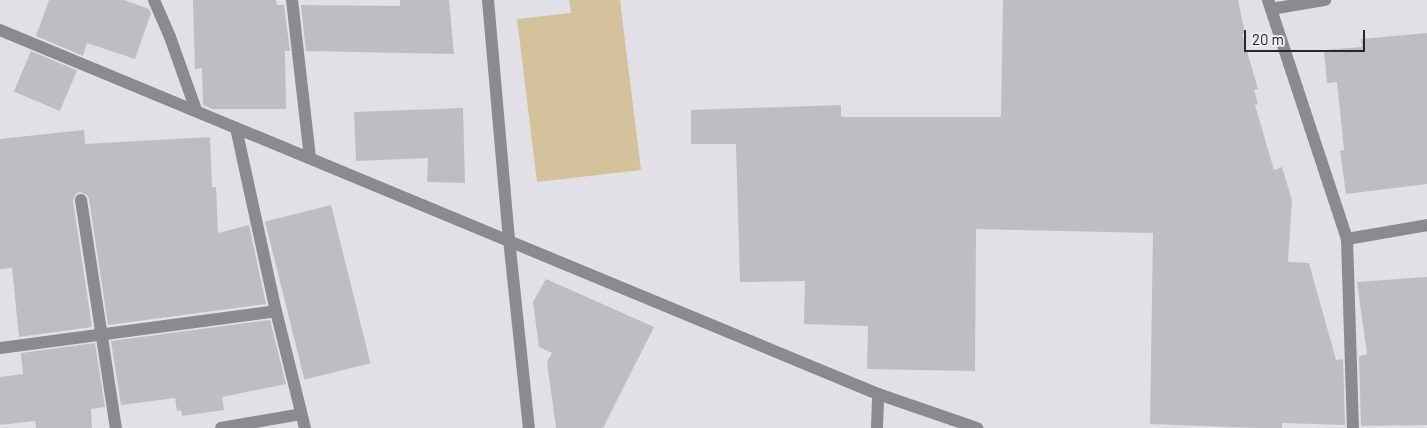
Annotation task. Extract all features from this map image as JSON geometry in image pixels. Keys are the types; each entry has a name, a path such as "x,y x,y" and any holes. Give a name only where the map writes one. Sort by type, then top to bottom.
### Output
{"street":[{"path":"154,0 170,37 196,110"},
{"path":"292,0 310,158"},
{"path":"488,0 528,428"},
{"path":"1325,0 1270,5 1347,239 1353,428"},
{"path":"0,30 509,239 878,394 977,428"},
{"path":"236,128 276,311 305,428"},
{"path":"81,200 116,428"},
{"path":"1347,239 1427,225"},
{"path":"0,348 276,311"},
{"path":"878,394 878,428"},
{"path":"222,428 301,414"}],"shaded area":[{"path":"569,0 620,0 641,170 537,182 517,19 571,13"}],"building":[{"path":"49,0 124,0 149,9 151,13 135,59 87,43 83,56 36,36"},
{"path":"193,0 276,0 277,5 284,5 290,51 285,51 286,109 212,109 203,105 202,68 195,69"},
{"path":"400,0 449,0 454,54 306,51 301,5 400,6"},
{"path":"1003,0 1238,0 1245,34 1242,34 1258,89 1254,90 1258,104 1255,105 1274,170 1282,167 1292,200 1288,262 1309,263 1336,360 1343,359 1345,425 1282,423 1282,428 1260,428 1150,424 1153,233 976,229 975,371 867,369 868,326 804,324 805,281 740,282 736,144 691,144 691,110 841,105 841,117 1001,117"},
{"path":"1427,33 1427,184 1346,194 1340,151 1344,150 1337,82 1327,83 1324,50 1362,47 1361,39"},
{"path":"31,51 77,71 60,111 14,92"},
{"path":"463,108 465,183 427,182 428,158 356,161 354,112"},
{"path":"84,130 85,144 210,137 212,187 216,187 218,233 249,225 266,304 108,325 89,199 87,195 80,192 76,194 73,201 92,327 19,337 12,268 0,269 0,139"},
{"path":"331,205 370,363 304,380 265,221"},
{"path":"1427,277 1427,425 1361,426 1359,356 1367,354 1357,282"},
{"path":"546,279 654,327 603,428 556,428 547,362 552,353 539,347 533,302"},
{"path":"270,320 286,384 222,397 224,410 182,416 181,410 177,411 175,398 121,405 111,341"},
{"path":"95,343 105,407 91,409 92,428 36,428 35,421 0,425 0,377 23,374 21,353"}]}
